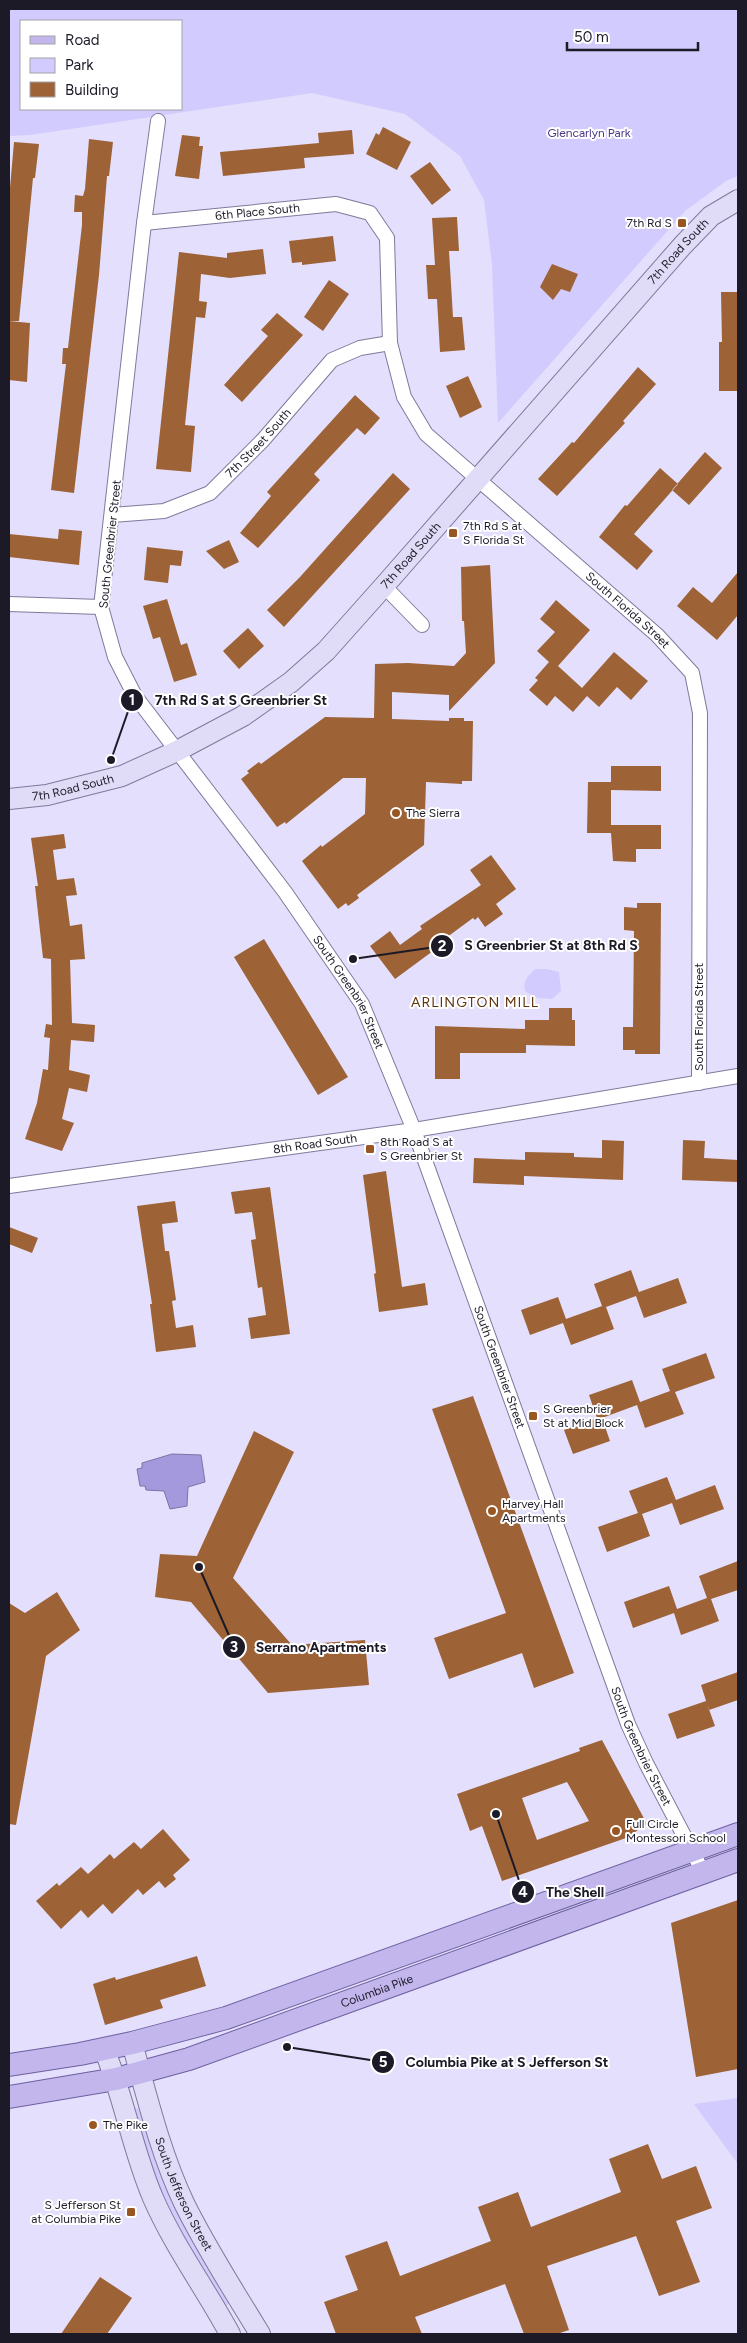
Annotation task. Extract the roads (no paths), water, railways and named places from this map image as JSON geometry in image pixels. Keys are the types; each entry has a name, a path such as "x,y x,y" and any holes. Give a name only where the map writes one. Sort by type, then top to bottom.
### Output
{"main road":[{"name":"Columbia Pike","path":"9,2064 104,2049 198,2027 251,2010 738,1834"},
{"name":"Columbia Pike","path":"9,2097 116,2079 218,2049 738,1860"}],"street":[{"name":"South Greenbrier Street","path":"158,121 144,223 101,607 115,657 135,696 285,892 362,1004 414,1130 628,1724 703,1872"},
{"name":"7th Road South","path":"9,799 46,795 122,776 177,751 243,716 291,682 326,651 690,238 711,216 738,200"},
{"name":"6th Place South","path":"144,223 336,204 370,213"},
{"name":"South Florida Street","path":"370,213 387,238 390,343 404,397 426,434 657,635 692,673 700,713 699,1083"},
{"name":"7th Street South","path":"112,515 164,511 210,493 264,440 332,360 360,348 390,343"},
{"path":"384,586 422,625"},
{"path":"9,604 101,607"},
{"name":"8th Road South","path":"9,1186 414,1130 738,1076"},
{"name":"South Jefferson Street","path":"132,2043 162,2148 183,2201 203,2239 260,2334"},
{"path":"104,2049 116,2079 139,2161 158,2210 177,2248 230,2334"}],"place":[{"name":"7th Rd S","path":"682,223"},
{"name":"7th Rd S at S Florida St","path":"453,533"},
{"name":"7th Rd S at S Greenbrier St","path":"111,760"},
{"name":"The Sierra","path":"396,813"},
{"name":"S Greenbrier St at 8th Rd S","path":"353,959"},
{"name":"8th Road S at S Greenbrier St","path":"370,1149"},
{"name":"S Greenbrier St at Mid Block","path":"533,1416"},
{"name":"Harvey Hall Apartments","path":"492,1511"},
{"name":"Serrano Apartments","path":"199,1567"},
{"name":"The Shell","path":"496,1814"},
{"name":"Full Circle Montessori School","path":"616,1831"},
{"name":"Columbia Pike at S Jefferson St","path":"287,2047"},
{"name":"The Pike","path":"93,2125"},
{"name":"S Jefferson St at Columbia Pike","path":"131,2212"}],"district":[{"name":"ARLINGTON MILL","path":"475,1002"}],"park label":[{"name":"Glencarlyn Park","path":"589,133"}]}
